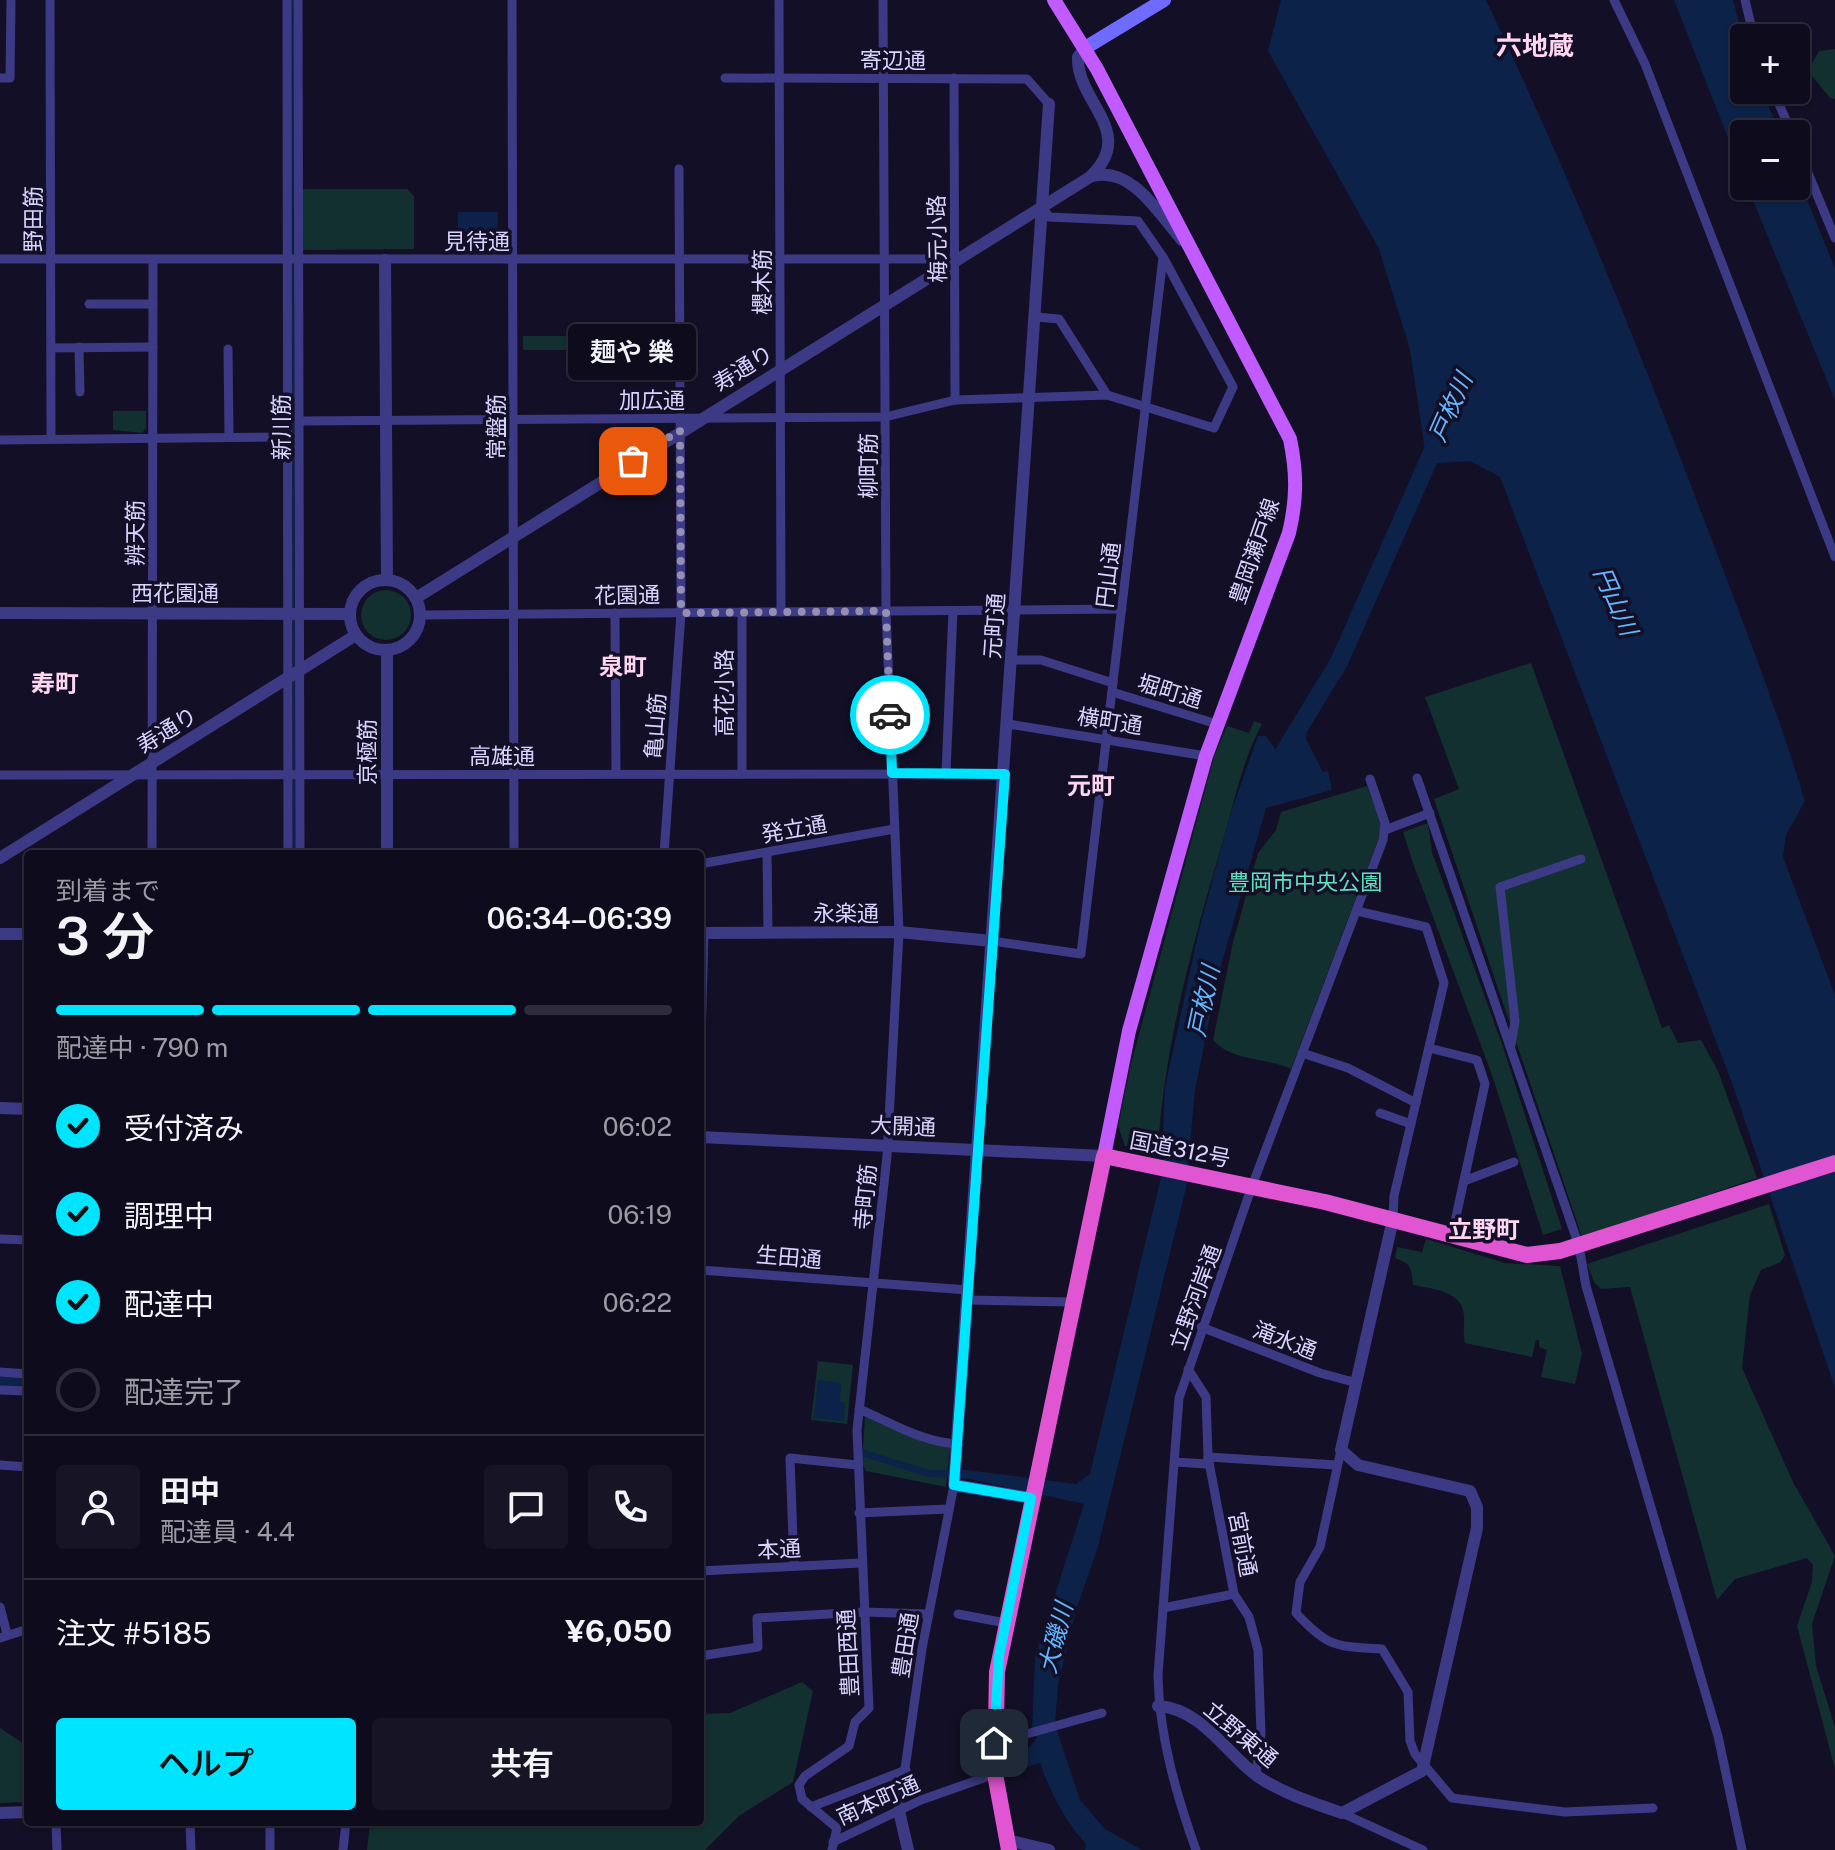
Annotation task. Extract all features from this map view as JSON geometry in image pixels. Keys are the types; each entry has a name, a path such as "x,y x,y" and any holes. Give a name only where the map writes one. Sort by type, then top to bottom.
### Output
{"highway":[{"name":"国道312号","path":"1008,1845 995,1774 995,1692 1031,1498 1104,1156 1393,1219 1527,1255 1583,1244 1835,1163"}],"main road":[{"name":"豊岡瀬戸線","path":"1054,0 1091,45 1187,245 1290,439 1296,469 1296,501 1289,533 1206,756 1129,1031 1104,1156"},
{"path":"1091,45 1164,0"}],"street":[{"path":"0,78 10,78 11,0"},
{"name":"野田筋","path":"50,0 51,439"},
{"name":"新川筋","path":"287,0 292,260 299,421 293,613 287,678 300,850"},
{"name":"新川筋","path":"288,850 299,670 293,613 287,437 298,0"},
{"name":"常盤筋","path":"512,0 514,850"},
{"name":"櫻木筋","path":"779,0 781,612"},
{"name":"柳町筋","path":"883,0 886,611 899,932"},
{"path":"1614,0 1645,64 1835,557"},
{"path":"1745,0 1751,24"},
{"path":"1090,177 1106,157 1108,137 1079,71 1078,57 1091,45"},
{"name":"寄辺通","path":"725,78 1027,79 1049,104"},
{"name":"梅元小路","path":"954,78 955,400"},
{"name":"元町通","path":"954,1483 1029,400 1047,202 1049,104"},
{"name":"亀山筋","path":"664,850 681,613 679,169"},
{"path":"1090,177 1107,173 1127,180 1187,245"},
{"name":"寿通り","path":"416,598 515,536 680,424 700,418 1090,177"},
{"path":"1810,178 1835,238"},
{"path":"1047,202 1049,217 1138,221 1163,257"},
{"name":"円山通","path":"992,941 1081,954 1163,257"},
{"name":"加広通","path":"700,418 885,417 955,400 1029,400 1107,395 1146,404 1214,428 1233,387 1163,257"},
{"name":"見待通","path":"0,259 954,259"},
{"name":"辨天筋","path":"152,850 153,260"},
{"path":"385,260 387,580"},
{"path":"89,304 153,304"},
{"path":"1036,317 1059,319 1107,395"},
{"path":"79,347 80,392"},
{"path":"51,348 153,347"},
{"path":"228,349 229,437"},
{"name":"加広通","path":"299,421 514,419 680,424"},
{"path":"0,440 287,437"},
{"path":"387,580 407,587 416,598 421,615 411,639 387,650 369,647 356,635 350,614 353,600 361,589 373,582 387,580"},
{"name":"花園通","path":"421,615 1122,609"},
{"path":"946,772 953,611"},
{"name":"高花小路","path":"742,612 742,774"},
{"name":"西花園通","path":"0,613 350,614"},
{"path":"615,613 616,774"},
{"name":"寿通り","path":"0,858 134,774 153,768 356,635"},
{"name":"京極筋","path":"387,650 387,850"},
{"name":"堀町通","path":"1012,660 1041,660 1217,724"},
{"name":"横町通","path":"1008,724 1206,756"},
{"name":"高雄通","path":"153,768 294,775 1005,774"},
{"path":"0,775 134,774"},
{"path":"1417,778 1583,1244 1586,1286 1718,1736 1742,1850"},
{"path":"1370,779 1385,830 1430,813"},
{"name":"発立通","path":"704,863 894,829"},
{"name":"立野河岸通","path":"1196,1850 1162,1733 1158,1706 1179,1398 1252,1186 1385,830"},
{"path":"767,852 768,933"},
{"path":"1511,1048 1515,1021 1500,887 1581,859"},
{"path":"1357,911 1428,929 1444,976 1320,1547 1300,1582 1296,1613 1312,1630 1340,1647 1382,1649 1408,1692 1410,1741 1423,1765 1452,1798 1577,1812 1653,1808"},
{"name":"永楽通","path":"704,933 899,932 992,941"},
{"name":"寺町筋","path":"857,1465 859,1409 888,1145 899,932"},
{"path":"0,934 24,934"},
{"path":"1429,1048 1477,1060 1485,1084 1452,1235"},
{"path":"1302,1053 1348,1068 1416,1103"},
{"path":"0,1108 24,1109"},
{"path":"1380,1113 1411,1124"},
{"name":"大開通","path":"704,1137 1104,1156"},
{"path":"1464,1181 1514,1162"},
{"path":"0,1239 24,1240"},
{"name":"生田通","path":"704,1270 1073,1302"},
{"name":"滝水通","path":"1201,1327 1320,1373 1357,1383"},
{"name":"宮前通","path":"1188,1369 1206,1397 1208,1457 1234,1594 1249,1617 1258,1650 1261,1721 1256,1775"},
{"path":"0,1372 24,1374"},
{"path":"0,1390 24,1391"},
{"path":"859,1409 941,1444 959,1444"},
{"path":"1341,1450 1358,1465 1470,1491 1477,1507 1477,1528 1422,1771 1342,1813"},
{"path":"1175,1462 1207,1464 1208,1457 1336,1465"},
{"path":"794,1566 790,1458 857,1465"},
{"path":"0,1465 24,1467"},
{"name":"豊田西通","path":"811,1807 802,1799 801,1780 849,1746 855,1722 869,1708 857,1465"},
{"path":"954,1483 1031,1498"},
{"name":"豊田通","path":"899,1811 928,1614 954,1483"},
{"path":"859,1513 948,1509"},
{"name":"本通","path":"704,1571 861,1563"},
{"path":"1163,1608 1234,1594"},
{"path":"0,1607 3,1636 24,1630"},
{"path":"704,1655 758,1647 757,1618 864,1612 928,1614"},
{"path":"958,1614 1006,1623"},
{"name":"立野東通","path":"1158,1706 1179,1710 1210,1730 1256,1775 1342,1813"},
{"path":"994,1743 1102,1713"},
{"path":"832,1850 837,1828 811,1807 906,1770"},
{"name":"南本町通","path":"826,1850 837,1838 995,1774"},
{"path":"899,1811 908,1850"},
{"path":"0,1813 24,1812"},
{"path":"1342,1813 1423,1850"},
{"path":"56,1826 57,1850"},
{"path":"190,1826 191,1850"},
{"path":"270,1826 270,1850"},
{"path":"343,1850 346,1826"},
{"path":"1008,1845 1049,1850"}],"green space":[{"path":"1835,49 1835,99 1830,98 1810,73 1819,51"},
{"path":"302,189 407,189 414,196 414,249 303,250"},
{"path":"573,331 584,331 584,350 523,350 523,336 573,336"},
{"path":"113,411 146,411 146,428 142,433 113,430"},
{"path":"386,590 404,597 411,615 404,633 386,640 368,633 361,615 368,597"},
{"path":"1531,663 1662,1028 1669,1025 1678,1043 1701,1040 1718,1071 1757,1178 1582,1237 1434,799 1459,789 1425,697"},
{"name":"豊岡市中央公園","path":"1254,721 1262,724 1240,778 1182,990 1161,1110 1158,1150 1125,1146 1118,1126 1131,1064 1214,757 1227,726 1249,733"},
{"name":"豊岡市中央公園","path":"1367,786 1381,823 1381,832 1291,1069 1230,1052 1213,1040 1233,942 1258,853 1276,830 1281,812"},
{"path":"1428,823 1432,852 1502,1044 1562,1229 1543,1235 1492,1075 1403,832"},
{"path":"1769,1204 1785,1255 1781,1262 1761,1270 1750,1295 1742,1368 1793,1482 1835,1556 1812,1624 1816,1666 1835,1727 1835,1769 1797,1626 1812,1582 1813,1565 1807,1558 1735,1579 1717,1600 1630,1287 1601,1289 1594,1282 1587,1264"},
{"path":"1426,1239 1505,1263 1560,1266 1582,1354 1575,1384 1541,1377 1547,1350 1539,1347 1539,1340 1536,1340 1532,1357 1465,1343 1464,1314 1456,1298 1413,1285 1408,1265 1395,1258 1397,1247 1422,1252"},
{"path":"818,1361 853,1365 847,1424 811,1420"},
{"path":"865,1417 920,1440 950,1448 946,1487 866,1471 862,1463"},
{"path":"802,1682 813,1691 793,1782 739,1816 705,1850 367,1850 370,1826 704,1826 704,1714 730,1713"},
{"path":"0,1728 24,1747 24,1802 0,1803"}],"water":[{"name":"円山川","path":"1281,0 1486,0 1571,189 1650,380 1755,654 1805,801 1786,835 1783,857 1835,995 1835,1388 1732,1083 1500,477 1470,461 1427,464 1410,350 1379,249 1268,51"},
{"path":"1674,0 1733,0 1740,24 1730,24 1730,104 1768,104 1774,120 1730,120 1730,143"},
{"path":"1753,200 1807,200 1835,268 1835,400"},
{"path":"458,212 498,212 497,243 458,242"},
{"name":"大磯川","path":"1299,728 1307,731 1306,739 1323,772 1328,771 1332,790 1266,808 1217,980 1195,1090 1186,1188 1098,1547 1076,1610 1058,1684 1055,1725 1080,1800 1105,1829 1142,1850 1085,1850 1086,1844 1059,1806 1040,1763 1006,1773 1005,1757 1027,1750 1037,1738 1032,1731 1035,1657 1084,1504 969,1479 927,1477 862,1456 862,1449 929,1470 967,1470 1076,1484 1090,1474 1161,1177 1165,1088 1199,930 1230,815 1258,736 1266,736 1279,754 1290,749"},
{"path":"818,1380 841,1383 840,1401 845,1403 844,1421 814,1418"}],"waterway":[{"path":"292,0 293,608"},
{"name":"戸枚川","path":"1272,772 1339,662 1437,441"},
{"path":"294,616 294,668"},
{"path":"294,680 294,850"},
{"name":"戸枚川","path":"0,1381 24,1383"}],"way so far":[{"path":"633,461 680,430 681,613 886,611 890,715"}],"place":[{"name":"麺や 樂","path":"633,461"}],"district":[{"name":"六地蔵","path":"1535,45"},
{"name":"泉町","path":"623,666"},
{"name":"寿町","path":"55,683"},
{"name":"元町","path":"1091,785"},
{"name":"立野町","path":"1484,1229"}],"route":[{"path":"890,715 892,773 1005,774 954,1485 1031,1498 999,1656 994,1743"}]}
